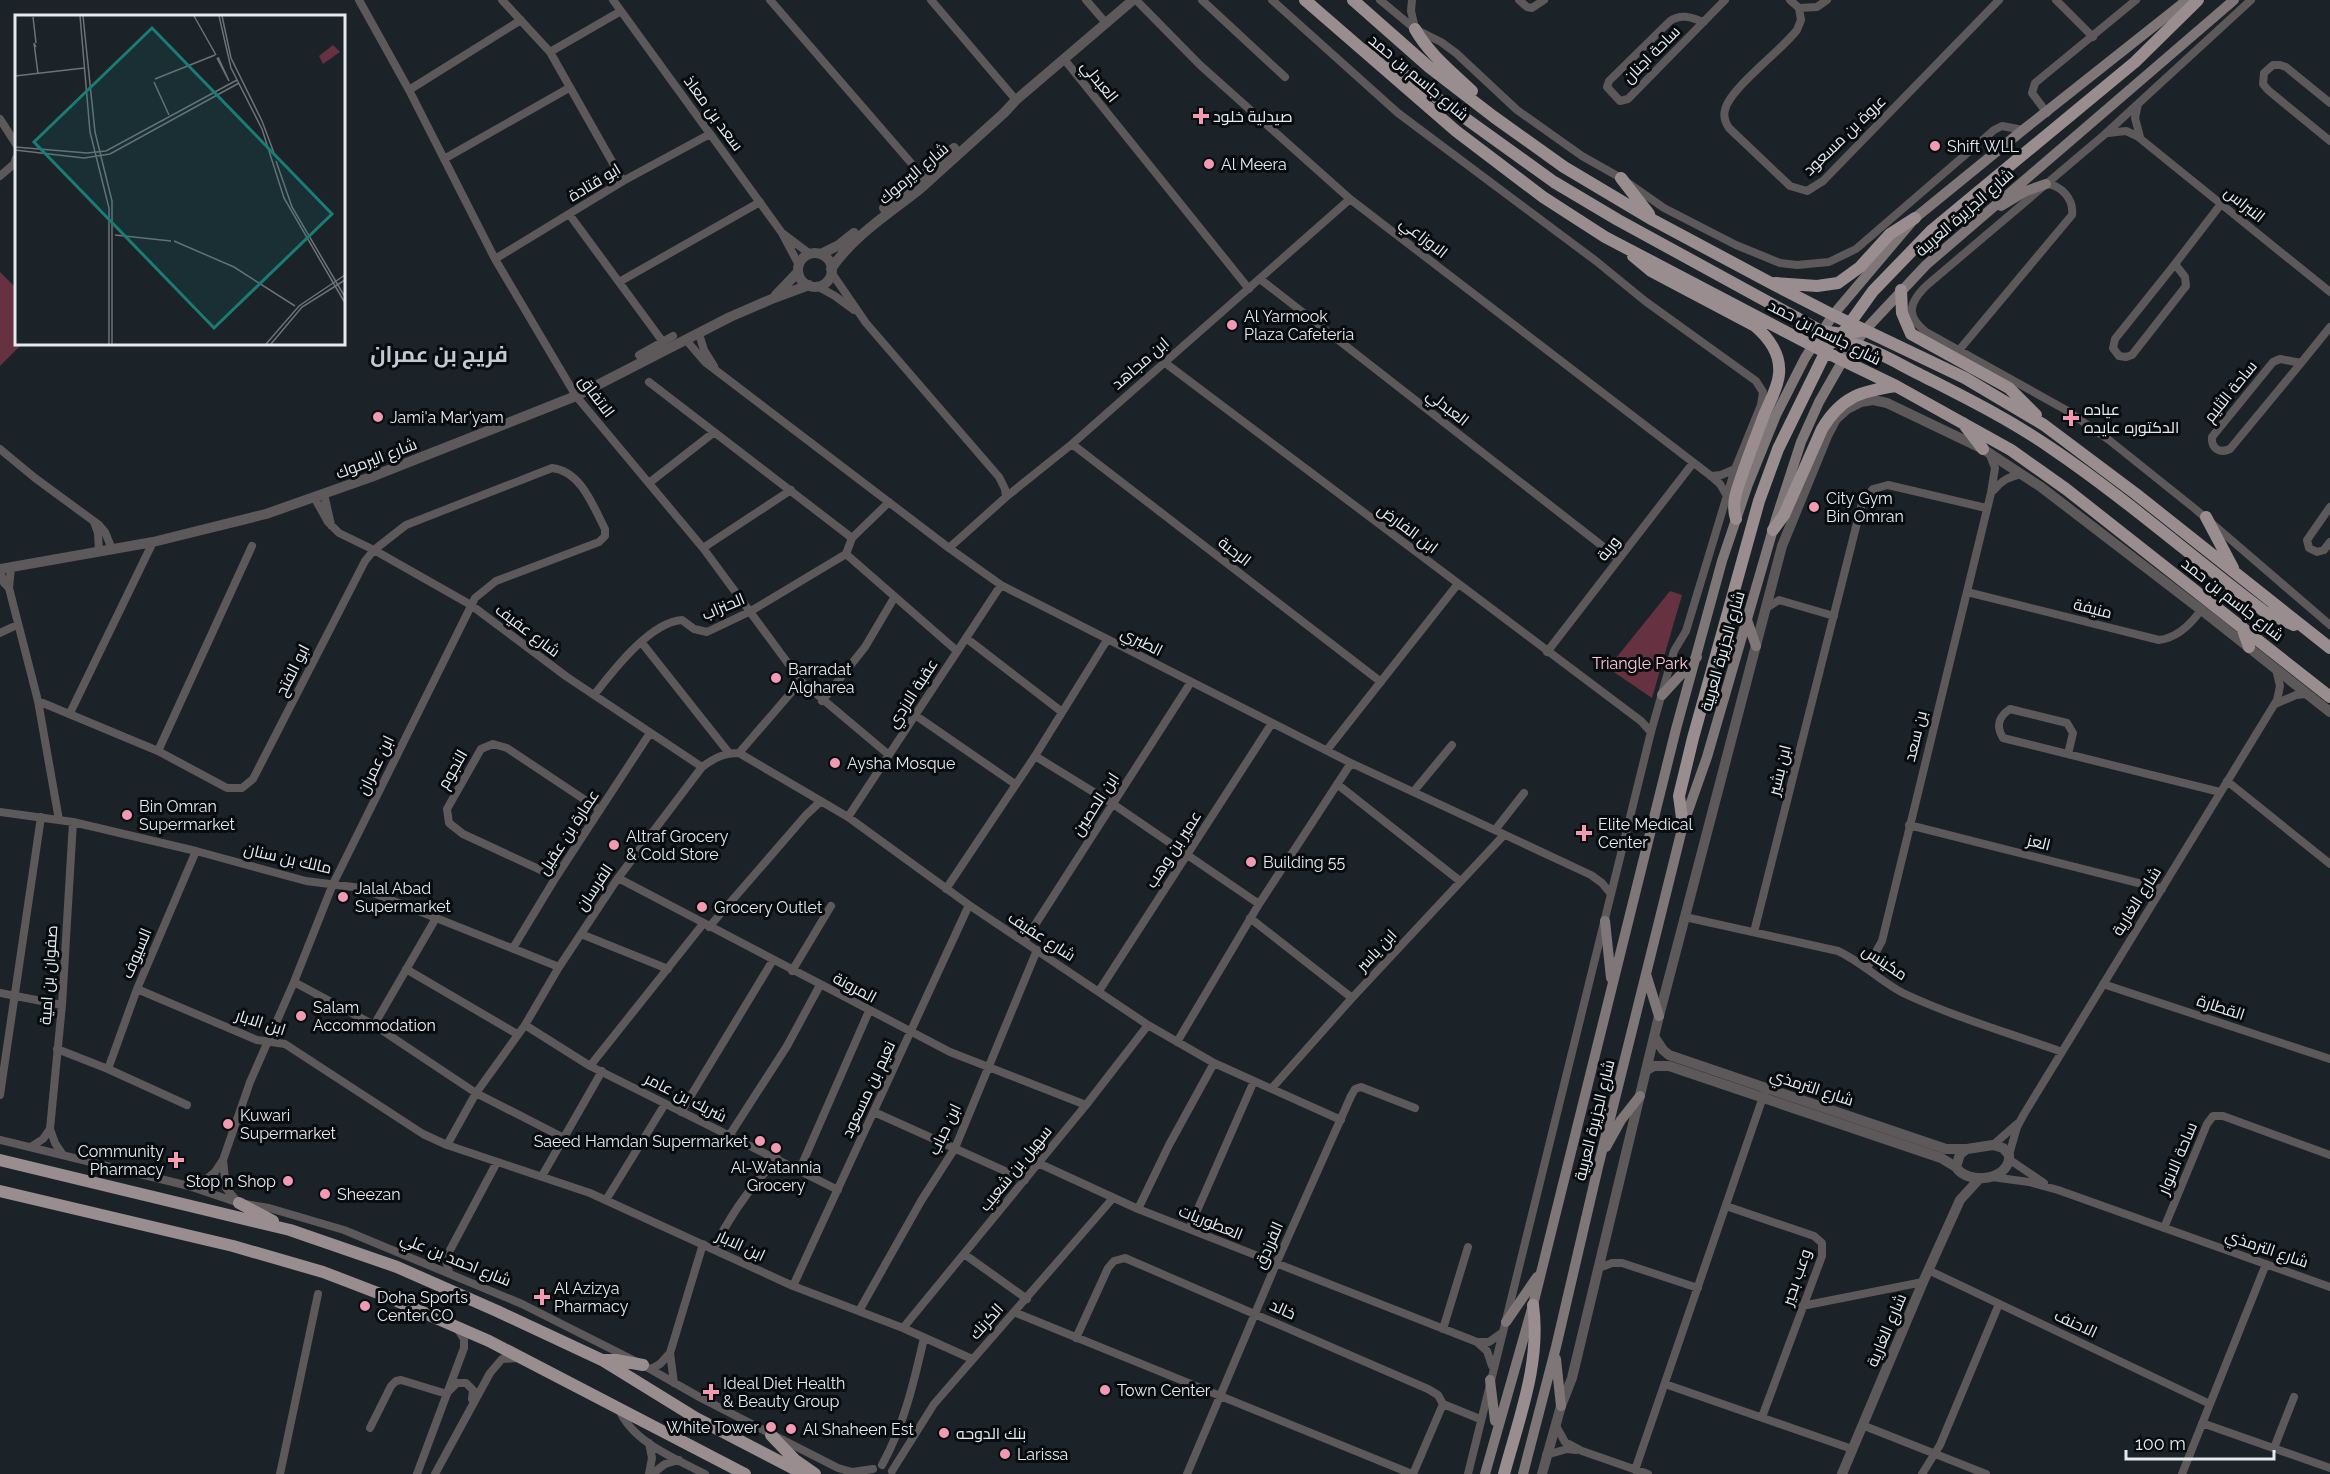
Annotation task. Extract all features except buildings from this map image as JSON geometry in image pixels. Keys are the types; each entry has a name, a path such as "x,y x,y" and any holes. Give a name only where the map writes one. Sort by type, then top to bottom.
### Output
{"main road":[{"name":"شارع جاسم بن حمد","path":"1305,0 1474,145 1543,197 1590,229 1813,346"},
{"name":"شارع جاسم بن حمد","path":"1353,0 1421,60 1494,117 1564,167 1653,220 1833,315"},
{"name":"شارع الجزيرة العربية","path":"1833,315 1916,218 2187,0"},
{"path":"1683,825 1679,796 1759,501 1778,449 1837,337 1873,291 1932,230 2134,62 2198,0"},
{"name":"شارع الجزيرة العربية","path":"1523,1474 1683,825 1707,757 1773,530 1808,427 1843,360 1837,337 1865,330 1926,265 1984,213 2234,0"},
{"path":"1415,29 1422,41 1485,103 1494,117"},
{"path":"1340,31 1378,54 1554,182 1618,220 1837,337 1874,351 1969,399 2029,433 2089,475 2265,612 2307,630"},
{"path":"1621,178 1653,220"},
{"path":"1984,213 2026,191 2046,184"},
{"path":"1769,282 1808,286 1838,283 1852,274 1890,234 1916,218"},
{"path":"1626,248 1651,272 1755,326 1774,349 1779,367 1778,381 1735,495 1733,507 1736,519"},
{"path":"1901,290 1902,313 1911,334 2008,388 2025,402 2044,425"},
{"path":"1833,315 1837,337"},
{"name":"شارع جاسم بن حمد","path":"2330,648 2136,494 2044,425 1965,378 1865,330 1837,337 1843,360 1896,386 2011,450 2066,489 2330,697"},
{"path":"1813,346 1837,337"},
{"name":"شارع الجزيرة العربية","path":"1485,1474 1533,1305 1676,729 1722,561 1776,415 1813,346"},
{"path":"1773,530 1784,515 1829,417 1855,395 1896,386"},
{"path":"1962,422 1987,452"},
{"path":"2206,517 2236,574"},
{"path":"1747,620 1756,646"},
{"path":"2241,626 2249,647"},
{"path":"1662,695 1697,657"},
{"path":"1605,921 1612,986"},
{"path":"1646,972 1659,1016"},
{"path":"1598,1167 1617,1127 1640,1096"},
{"name":"شارع احمد بن علي","path":"0,1160 290,1230 397,1267 602,1360 696,1418 804,1474"},
{"path":"0,1191 233,1246 290,1262 383,1295 455,1325 524,1358 745,1474"},
{"path":"238,1203 290,1230"},
{"path":"1504,1327 1539,1275"},
{"path":"1504,1474 1533,1367 1536,1335 1533,1305"},
{"path":"1556,1347 1562,1406"},
{"path":"602,1360 616,1360 647,1367"},
{"path":"1491,1375 1496,1429"},
{"path":"771,1435 795,1460 815,1474"}],"street":[{"name":"الاتفاق","path":"359,0 409,90 495,259 576,396 703,548 801,681 889,755"},
{"path":"502,0 550,52 623,182"},
{"name":"سعد بن معاذ","path":"613,0 782,233 798,268"},
{"path":"770,0 912,164 930,169"},
{"path":"931,0 1016,100"},
{"path":"1086,0 1106,23"},
{"name":"شارع اليرموك","path":"831,271 843,253 858,238 929,180 1016,100 1134,0"},
{"name":"الاوزاعي","path":"1134,0 1200,65 1350,199 1712,476 1720,484 1726,496"},
{"path":"1202,0 1284,77"},
{"path":"1272,0 1398,113 1596,261 1645,301 1756,381 1764,396 1735,469 1686,631 1674,651 1651,732 1468,1474"},
{"name":"شارع جاسم بن حمد","path":"1380,0 1415,29 1441,42 1456,53 1517,110 1582,156 1621,178 1664,208 1736,245 1780,263 1829,262 1856,249 1994,130 2002,126 2023,130"},
{"path":"1412,0 1411,16 1415,29"},
{"path":"1519,0 1532,8 1544,0"},
{"name":"ساحة اجنان","path":"1704,22 1685,16 1670,21 1609,81 1607,87 1609,91 1620,101 1625,101 1704,22 1725,0"},
{"path":"1790,0 1799,8 1817,7 1827,0"},
{"name":"عروة بن مسعود","path":"1799,8 1801,20 1797,30 1732,95 1724,111 1725,121 1729,128 1790,186 1807,191 1823,181 1999,0"},
{"path":"2056,0 2094,37"},
{"path":"2047,113 2032,93 2033,86 2136,0"},
{"name":"شارع الجزيرة العربية","path":"1960,349 1926,332 1913,317 1912,303 1919,293 2104,135 2251,0"},
{"path":"550,52 621,11"},
{"path":"409,90 520,20"},
{"name":"العبدلي","path":"1064,59 1249,289"},
{"path":"2330,103 2283,65 2273,65 2265,72 2263,80 2268,90 2330,141"},
{"path":"444,159 569,88"},
{"name":"شارع اليرموك","path":"816,254 845,241 996,113 1016,100"},
{"path":"2139,103 2135,118 2142,140"},
{"path":"0,118 15,142"},
{"name":"النبراس","path":"2104,135 2113,131 2126,131 2142,140 2330,292"},
{"name":"ابو قتادة","path":"495,259 623,182 710,134"},
{"path":"0,176 15,161"},
{"path":"912,164 914,183"},
{"path":"2046,184 2056,187 2070,199 2073,207 2072,215 1960,349 2066,410 2109,440 2206,517 2330,625"},
{"name":"ابن مجاهد","path":"949,548 1006,497 1072,444 1350,199"},
{"path":"619,282 760,202"},
{"path":"2175,264 2185,277 2186,286 2132,355 2118,356 2114,348 2115,339 2221,204"},
{"path":"569,214 663,342"},
{"name":"سعد بن معاذ","path":"782,233 816,254"},
{"path":"858,312 802,280 798,268 802,259 816,254 827,259 831,271 858,312 999,477 1006,482 1022,484"},
{"name":"شارع اليرموك","path":"774,298 798,268"},
{"path":"813,286 826,282 831,271"},
{"name":"العبدلي","path":"1260,279 1619,559"},
{"name":"شارع اليرموك","path":"4,569 153,542 266,514 381,473 576,396 774,298 813,286"},
{"name":"ساحة الثليم","path":"2301,363 2280,358 2273,362 2212,436 2212,444 2216,449 2221,452 2230,449 2301,363 2330,327"},
{"name":"الطبري","path":"699,334 704,350 718,371"},
{"path":"639,355 673,336"},
{"name":"الطبري","path":"686,340 699,357 949,548 1001,585 1352,763 1591,875 1611,894"},
{"name":"ابن الفارض","path":"1164,362 1635,717 1651,732"},
{"path":"649,382 852,538"},
{"name":"شارع جاسم بن حمد","path":"1854,404 1873,400 1893,404 1987,452 2021,474 2201,610 2330,712"},
{"name":"شارع الجزيرة العربية","path":"1542,1474 1546,1455 1572,1378 1659,1016 1782,546 1831,427 1841,413 1854,404"},
{"path":"650,483 713,433"},
{"name":"الرحبة","path":"1072,444 1381,682"},
{"path":"0,449 94,522 105,532 112,549"},
{"name":"بن سعد","path":"1867,968 1882,941 1991,493 1995,468 1987,452"},
{"name":"وربة","path":"1546,652 1693,463"},
{"name":"ابو الفتح","path":"38,701 158,751 227,788 242,788 253,779 362,567 374,550 406,525 552,468 563,469"},
{"name":"ابن عمران","path":"189,1186 204,1181 215,1172 223,1160 250,1082 294,982 333,884 471,605 481,591 496,581 599,542 605,536 605,529 592,503 574,477 563,469"},
{"path":"1712,476 1735,469"},
{"path":"1991,493 2000,482 2009,476 2021,474"},
{"path":"999,477 1006,497"},
{"name":"ابن بشير","path":"1754,932 1862,502 1873,489 1888,485 1986,508"},
{"path":"703,548 790,490"},
{"name":"شارع عفيف","path":"319,495 332,525 344,536 374,550 471,605 594,695 702,767"},
{"path":"889,502 852,538 846,554 957,651"},
{"path":"2330,507 2307,540 2309,548 2317,552 2324,550 2330,542"},
{"path":"94,522 98,533 99,552"},
{"path":"70,713 153,542"},
{"path":"158,751 252,546"},
{"name":"الحنزاب","path":"594,695 624,659 675,620 682,620 694,629 707,632 751,611 846,554"},
{"path":"4,569 38,701 59,820"},
{"name":"عقبة الازدي","path":"848,817 1001,585"},
{"path":"1327,750 1457,585"},
{"name":"منيفة","path":"1967,592 2159,640 2171,639 2183,630 2201,610"},
{"path":"822,701 865,647 894,598"},
{"path":"1765,609 1779,600 1834,616"},
{"path":"0,633 17,625"},
{"path":"966,638 1062,712"},
{"path":"946,888 1035,756 1107,640"},
{"path":"642,643 729,753"},
{"name":"شارع الغارية","path":"1960,1200 1985,1177 2003,1171 2010,1157 2017,1127 2024,1114 2275,704 2280,691 2276,669"},
{"path":"739,753 801,681"},
{"name":"ابن الحصين","path":"1024,942 1191,682"},
{"path":"2275,704 2291,696 2307,694"},
{"path":"2068,754 2073,733 2067,723 2010,709 1998,722 2003,738 2220,792"},
{"path":"1635,717 1646,717 1657,711"},
{"path":"915,715 1015,784"},
{"name":"عمير بن وهب","path":"1099,991 1272,723"},
{"name":"عمارة بن عقيل","path":"513,948 556,877 650,733"},
{"name":"النجوم","path":"556,877 463,834 449,823 447,809 481,749 493,744 507,748 600,810"},
{"path":"1414,791 1452,745"},
{"name":"شارع عفيف","path":"739,753 848,817 969,905 1177,1042 1214,1063 1341,1120"},
{"name":"الفرسان","path":"447,1145 476,1093 525,1025 559,967 618,878 702,767 720,755 739,753"},
{"path":"1035,756 1113,804 1258,904"},
{"path":"1177,1042 1258,904 1352,763"},
{"path":"2227,781 2330,864"},
{"path":"1338,784 1460,881"},
{"path":"1495,831 1524,793"},
{"path":"590,1066 706,925 821,801"},
{"name":"مالك بن سنان","path":"0,812 73,822 196,851 306,881 361,888 559,967"},
{"path":"0,1095 41,817"},
{"name":"صفوان بن امية","path":"50,1129 62,1005 73,822"},
{"name":"العز","path":"1909,825 2162,889"},
{"name":"ابن ياسر","path":"1272,1088 1352,998 1504,835"},
{"name":"السيوف","path":"108,1069 136,989 196,851"},
{"path":"1591,875 1604,876 1617,872"},
{"name":"المرونة","path":"618,878 910,1033 950,1052 1086,1105"},
{"name":"نعيم بن مسعود","path":"793,1286 969,905"},
{"path":"792,971 831,906"},
{"name":"مكينس","path":"1685,916 1838,951 1908,995 2062,1052"},
{"path":"374,1024 436,918"},
{"path":"1250,918 1352,998"},
{"path":"580,934 668,969"},
{"name":"ابن حباب","path":"858,1311 921,1201 955,1148 1037,950"},
{"path":"681,1112 773,960"},
{"path":"406,969 517,1034"},
{"path":"294,982 374,1024 476,1093 564,1138"},
{"name":"القطارة","path":"2103,984 2330,1059"},
{"path":"729,1136 787,1046 820,985"},
{"name":"ابن الابار","path":"136,989 257,1040 285,1044 423,1134 447,1145 606,1200 793,1286 903,1328 972,1359"},
{"path":"0,993 62,1005"},
{"path":"799,1171 869,1011"},
{"name":"سهيل بن شعيب","path":"903,1328 1086,1105 1148,1024"},
{"name":"شريك بن عامر","path":"525,1025 590,1066 838,1190"},
{"name":"شارع الترمذي","path":"1655,1038 1669,1055 1764,1093 1941,1158 1958,1170 1985,1177 2019,1180 2058,1190 2330,1287"},
{"path":"57,1049 108,1069 187,1105"},
{"path":"1138,1209 1169,1145 1214,1063"},
{"name":"شارع الترمذي","path":"1647,1070 1654,1066 1669,1066 1946,1149 1993,1145"},
{"path":"542,1176 602,1071"},
{"path":"1188,1229 1254,1081"},
{"name":"الفرزدق","path":"1187,1474 1351,1095 1355,1089 1361,1087 1415,1108"},
{"path":"1635,1470 1764,1093"},
{"path":"606,1200 665,1104"},
{"path":"873,1112 1025,1180"},
{"name":"شارع الغارية","path":"1993,1145 2024,1114"},
{"name":"ساحة الانوار","path":"2164,1228 2206,1124 2213,1116 2223,1116 2330,1155"},
{"path":"32,1146 43,1140 50,1129"},
{"path":"50,1129 63,1155"},
{"name":"شارع احمد بن علي","path":"0,1140 189,1186 238,1203 283,1212 344,1230 522,1304 844,1471 872,1472"},
{"path":"1993,1145 2003,1148 2010,1157"},
{"path":"1958,1170 1960,1154 1967,1149"},
{"name":"شارع الترمذي","path":"2010,1157 2033,1177 2058,1190"},
{"path":"714,1248 734,1210 747,1192 778,1159"},
{"name":"ابن عمران","path":"223,1160 226,1188 238,1203"},
{"path":"448,1272 446,1264 449,1252 496,1162"},
{"name":"العطوريات","path":"1038,1163 1138,1209 1477,1342"},
{"name":"شارع الغارية","path":"1842,1474 1960,1200 1962,1191 1958,1170"},
{"name":"الكرنك","path":"892,1473 934,1404 1113,1198"},
{"name":"وعب بحير","path":"1726,1206 1814,1236 1822,1243 1822,1256 1762,1417"},
{"path":"647,1367 666,1360 670,1353 703,1244"},
{"path":"1443,1329 1468,1247"},
{"path":"964,1254 1027,1299"},
{"name":"خالد","path":"1076,1338 1108,1268 1114,1261 1125,1258 1428,1389 1437,1395 1443,1404 1480,1419"},
{"path":"1599,1268 1612,1263 1622,1263 1698,1288"},
{"path":"2182,1474 2266,1264"},
{"name":"الاحنف","path":"1928,1270 2210,1404"},
{"path":"1802,1306 1923,1282"},
{"path":"280,1474 318,1294"},
{"path":"1922,1474 1940,1445 1999,1304"},
{"path":"1014,1312 1412,1474 1443,1404"},
{"path":"417,1474 465,1344 455,1325"},
{"path":"1477,1342 1489,1342 1504,1327"},
{"path":"872,1472 882,1465 903,1419 924,1338"},
{"path":"1477,1342 1487,1351 1491,1375"},
{"path":"670,1353 674,1383"},
{"path":"435,1474 490,1373 499,1362 506,1358 524,1358"},
{"path":"370,1428 391,1386 396,1381 401,1380 447,1394"},
{"path":"447,1394 457,1383 469,1383 473,1390 470,1407"},
{"path":"1665,1384 1852,1449"},
{"path":"2274,1448 2294,1397"},
{"path":"619,1409 626,1423 649,1443 705,1474"},
{"path":"2202,1423 2330,1468"},
{"path":"1862,1425 1986,1474"},
{"path":"1556,1426 1565,1442 1582,1451 1648,1474"},
{"path":"649,1443 652,1458 651,1474"},
{"path":"1546,1455 1567,1449 1582,1451"},
{"path":"651,1474 662,1465 679,1460"},
{"path":"882,1465 892,1473"}],"green space":[{"path":"0,272 15,287 15,345 21,345 0,366"},
{"name":"Triangle Park","path":"1670,591 1682,595 1652,698 1608,668"}],"place":[{"name":"صيدلية خلود","path":"1201,116"},
{"name":"Shift WLL","path":"1935,146"},
{"name":"Al Meera","path":"1209,164"},
{"name":"Al Yarmook Plaza Cafeteria","path":"1232,325"},
{"name":"Jami'a Mar'yam","path":"378,417"},
{"name":"عياده الدكتوره عايده","path":"2071,418"},
{"name":"City Gym Bin Omran","path":"1814,507"},
{"name":"Barradat Algharea","path":"776,678"},
{"name":"Aysha Mosque","path":"835,763"},
{"name":"Bin Omran Supermarket","path":"127,815"},
{"name":"Elite Medical Center","path":"1584,833"},
{"name":"Altraf Grocery & Cold Store","path":"614,845"},
{"name":"Building 55","path":"1251,862"},
{"name":"Jalal Abad Supermarket","path":"343,897"},
{"name":"Grocery Outlet","path":"702,907"},
{"name":"Salam Accommodation","path":"301,1016"},
{"name":"Kuwari Supermarket","path":"228,1124"},
{"name":"Saeed Hamdan Supermarket","path":"760,1141"},
{"name":"Al-Watannia Grocery","path":"776,1148"},
{"name":"Community Pharmacy","path":"176,1160"},
{"name":"Stop n Shop","path":"288,1181"},
{"name":"Sheezan","path":"325,1194"},
{"name":"Al Azizya Pharmacy","path":"542,1297"},
{"name":"Doha Sports Center CO","path":"365,1306"},
{"name":"Town Center","path":"1105,1390"},
{"name":"Ideal Diet Health & Beauty Group","path":"711,1392"},
{"name":"White Tower","path":"771,1427"},
{"name":"Al Shaheen Est","path":"791,1429"},
{"name":"بنك الدوحه","path":"944,1433"},
{"name":"Larissa","path":"1005,1454"}],"district":[{"name":"فريج بن عمران","path":"439,354"}]}
